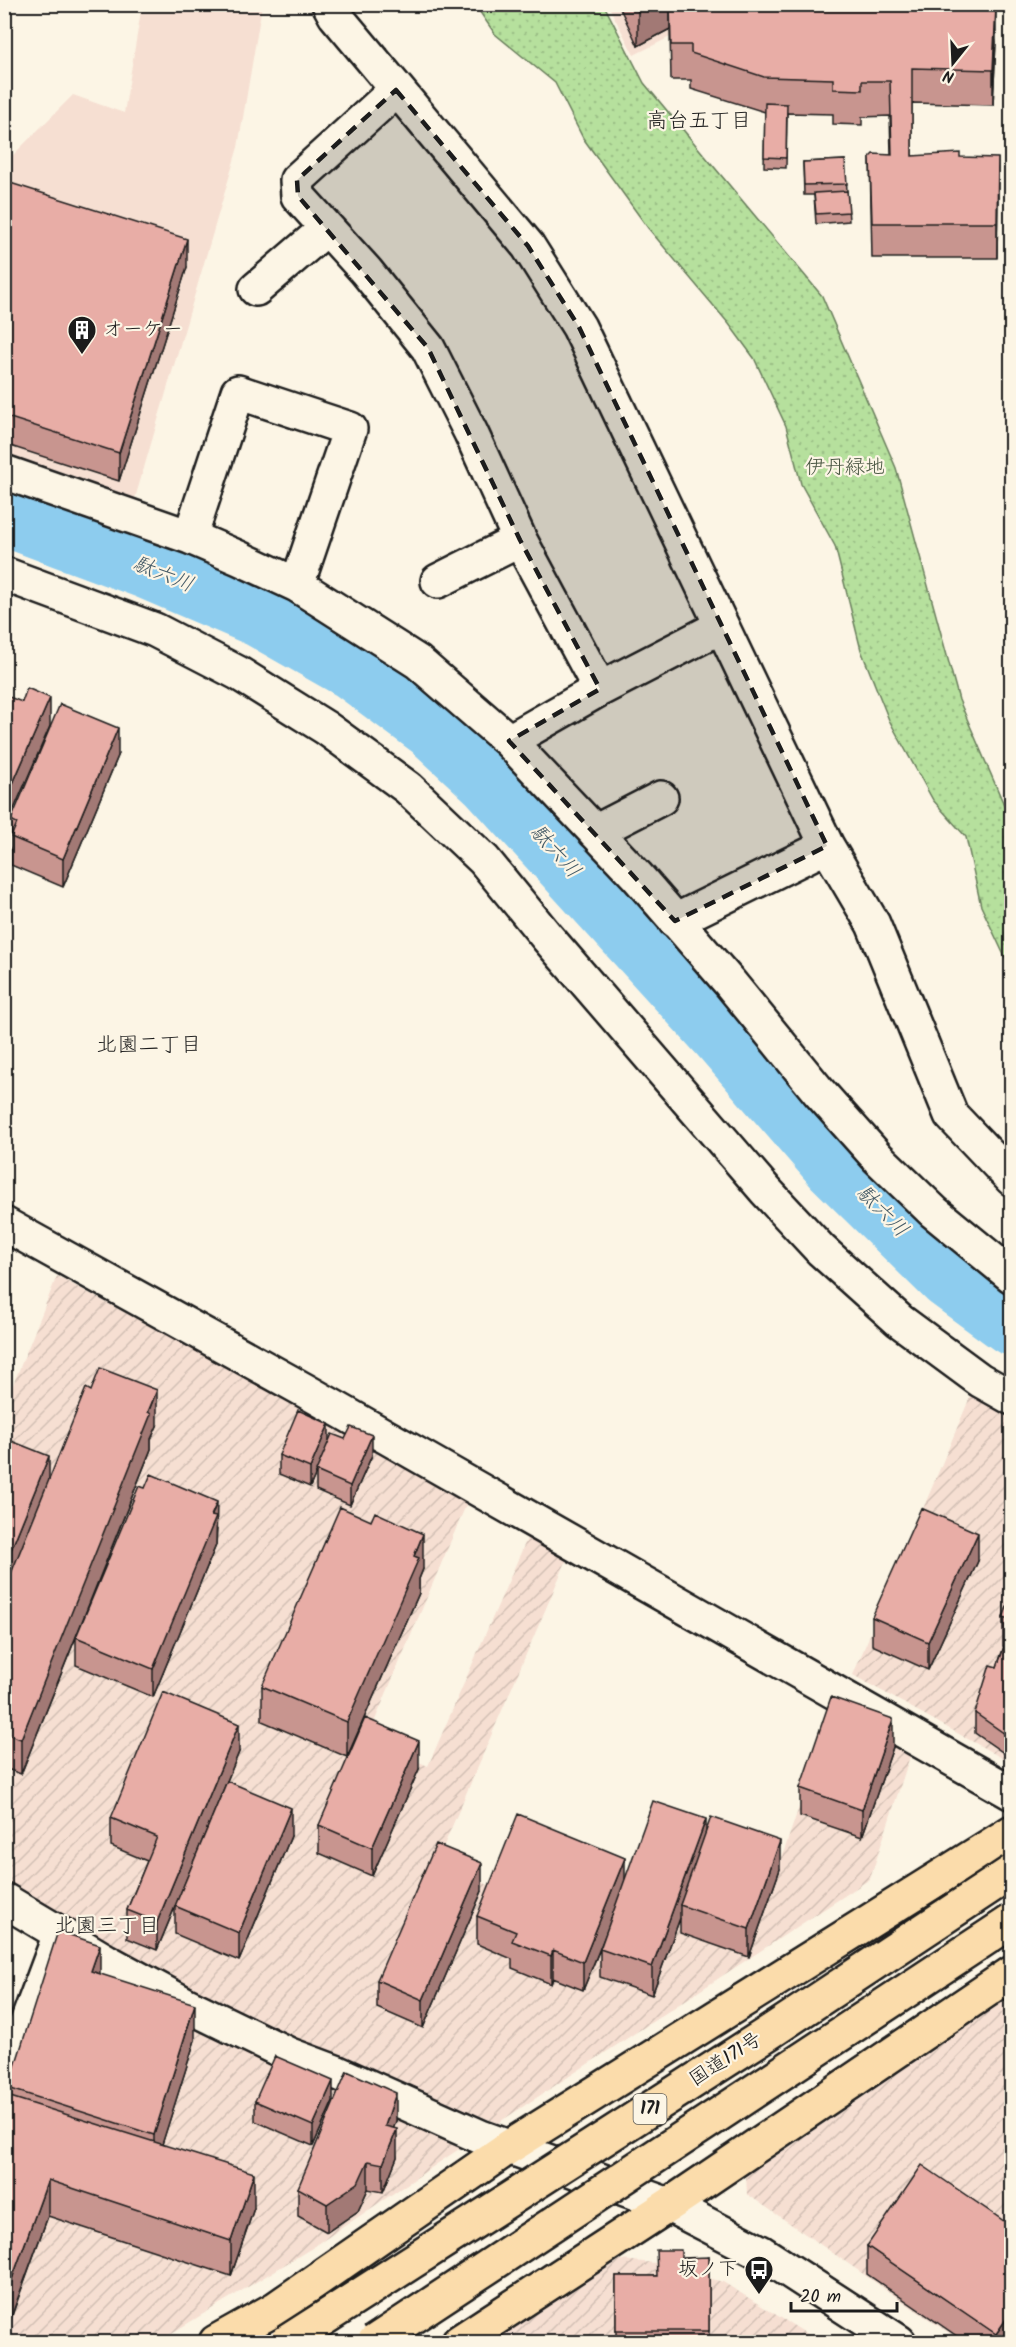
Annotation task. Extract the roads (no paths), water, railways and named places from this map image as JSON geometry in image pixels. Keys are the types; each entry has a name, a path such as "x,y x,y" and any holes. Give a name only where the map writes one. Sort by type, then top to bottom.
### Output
{"highway":[{"name":"171","path":"216,2343 275,2309 509,2147 1011,1833"},
{"name":"国道171号","path":"287,2343 770,2032 1011,1872"},
{"name":"国道171号","path":"374,2343 1011,1921"},
{"path":"459,2343 669,2205 1011,1973"}],"street":[{"path":"329,4 334,15 528,246 579,327 827,846 873,924 951,1115 1011,1179"},
{"path":"396,90 297,180 298,196 366,271 428,348 520,540 600,689"},
{"path":"256,289 327,228"},
{"path":"190,537 238,392 352,422 297,585"},
{"path":"4,472 190,537 297,585 418,662 509,741 595,832 730,983 819,1092 878,1158 934,1212 1011,1276"},
{"path":"438,581 520,540"},
{"path":"4,574 155,630 238,673 326,728 408,788 484,860 547,937 766,1191 821,1250 900,1321 980,1380 1011,1398"},
{"path":"509,741 600,689 722,626"},
{"path":"595,832 662,798"},
{"path":"675,921 827,846"},
{"path":"4,1224 315,1395 1011,1793"},
{"path":"4,1900 185,2004 290,2055 338,2073 481,2137 669,2205 762,2253 898,2343"},
{"path":"4,2084 60,1933"}],"waterway":[{"name":"駄六川","path":"4,510 22,521 148,568 260,616 352,668 433,728 490,781 718,1031 834,1165 949,1278 1012,1324"}],"place":[{"name":"オーケー","path":"82,356"},
{"name":"坂ノ下","path":"759,2296"}],"district":[{"name":"高台五丁目","path":"699,121"},
{"name":"北園二丁目","path":"149,1045"},
{"name":"北園三丁目","path":"107,1926"}],"park label":[{"name":"伊丹緑地","path":"845,468"}]}
